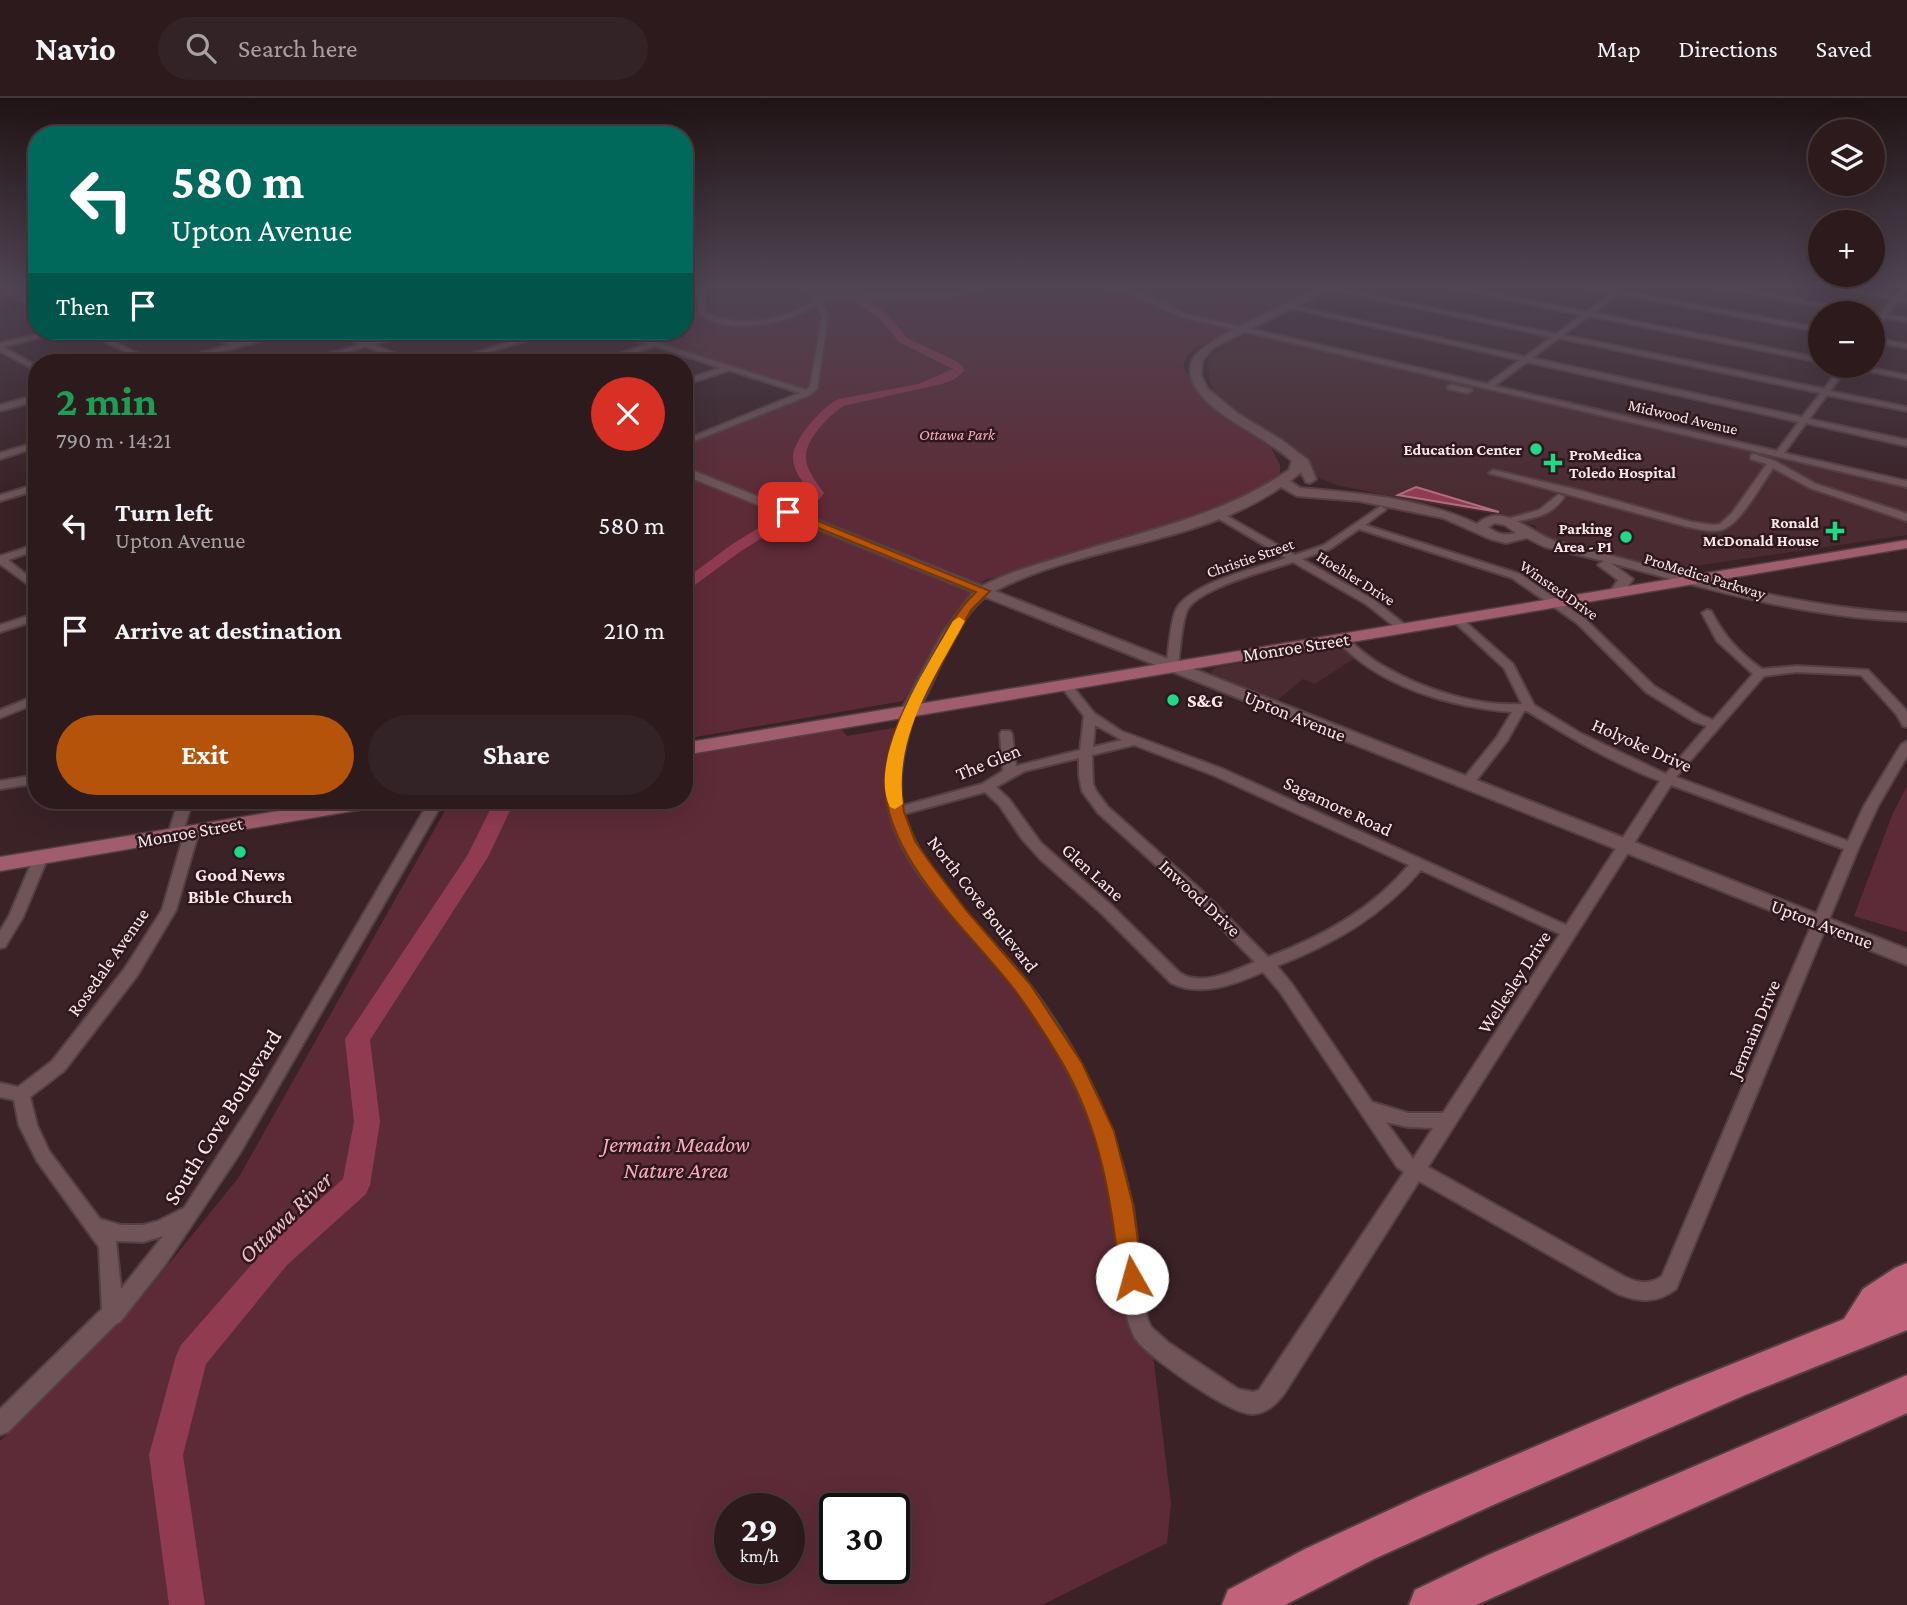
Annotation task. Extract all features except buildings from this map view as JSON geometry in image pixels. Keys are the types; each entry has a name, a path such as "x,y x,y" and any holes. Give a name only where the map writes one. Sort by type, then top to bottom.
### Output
{"highway":[{"path":"1857,1331 1875,1301 1907,1279"},
{"path":"1243,1605 1330,1559 1447,1504 1857,1331 1907,1313"},
{"path":"1430,1605 1503,1570 1897,1398"}],"main road":[{"name":"Monroe Street","path":"693,747 1907,544"},
{"name":"Monroe Street","path":"0,864 326,809"}],"street":[{"path":"693,356 807,393"},
{"path":"693,439 807,393 816,383 820,356"},
{"path":"1201,356 1197,363 1198,377 1204,391 1221,409 1279,443 1297,461 1304,463 1308,485"},
{"name":"Midwood Avenue","path":"1362,356 1907,484"},
{"path":"1513,356 1907,443"},
{"path":"1489,386 1529,356"},
{"path":"1655,356 1907,409"},
{"path":"693,380 728,368"},
{"path":"1885,373 1907,377"},
{"path":"1779,454 1836,378"},
{"path":"1434,383 1579,415 1772,463 1813,486 1863,500 1907,518"},
{"path":"0,408 28,400"},
{"path":"0,456 28,447"},
{"name":"North Cove Boulevard","path":"1233,509 1261,497 1285,481 1295,472 1297,461"},
{"path":"1498,474 1569,496 1701,527 1720,527 1735,515 1772,463"},
{"name":"Upton Avenue","path":"693,474 1466,784 1907,957"},
{"path":"1285,481 1289,489 1308,485 1336,488 1503,521"},
{"name":"North Cove Boulevard","path":"1252,1403 1234,1399 1162,1350 1144,1334 1137,1318 1123,1205 1104,1131 1072,1063 1023,988 960,915 907,842 896,812 892,781 895,756 909,711 966,608 984,591 1072,557 1308,485"},
{"name":"ProMedica Parkway","path":"1308,485 1451,516 1492,535 1605,565 1729,604 1788,617 1846,625 1907,628"},
{"path":"0,498 28,490"},
{"path":"1569,496 1519,537 1492,535 1482,528 1482,524 1534,516 1569,496"},
{"name":"Christie Street","path":"1172,667 1181,610 1190,599 1217,585 1327,547 1381,509"},
{"name":"Hoehler Drive","path":"1217,514 1370,601 1404,629"},
{"name":"ProMedica Parkway","path":"1503,521 1554,545 1736,594 1829,613 1907,617"},
{"name":"Winsted Drive","path":"1359,526 1508,572 1588,628 1650,689 1697,718 1716,725"},
{"path":"0,559 28,550"},
{"path":"0,559 28,581"},
{"path":"1605,565 1626,579 1616,593"},
{"path":"1732,574 1728,581 1736,594"},
{"path":"1707,613 1709,623 1741,660 1760,673 1797,669 1864,672 1903,714 1907,723"},
{"path":"0,629 28,619"},
{"path":"1457,620 1508,666 1524,708"},
{"path":"1342,639 1364,659 1396,678 1442,694 1524,708"},
{"name":"Wellesley Drive","path":"1252,1403 1266,1399 1276,1387 1668,779 1760,673"},
{"path":"1066,685 1090,716"},
{"path":"0,714 28,703"},
{"path":"1466,784 1524,708"},
{"name":"Holyoke Drive","path":"1524,708 1614,757 1852,847"},
{"name":"Sagamore Road","path":"1090,716 1117,734 1218,772 1571,933"},
{"name":"Inwood Drive","path":"1090,716 1086,780 1090,792 1100,805 1219,914 1266,964 1404,1162 1618,1284"},
{"path":"1006,734 1010,773"},
{"name":"The Glen","path":"896,812 987,787 1010,773 1053,759 1135,740"},
{"name":"Jermain Drive","path":"1618,1284 1642,1293 1662,1289 1669,1282 1852,847 1871,806 1907,745"},
{"path":"0,785 28,780"},
{"name":"Glen Lane","path":"987,787 1000,796 1027,836 1045,856 1105,908 1180,981 1191,984 1206,983 1235,977 1266,964"},
{"name":"Rosedale Avenue","path":"21,1096 58,1066 131,972 156,933 177,888 185,809"},
{"name":"South Cove Boulevard","path":"0,1424 113,1315 158,1260 256,1116 432,809"},
{"path":"0,943 16,917 41,858"},
{"path":"1266,964 1310,947 1373,911 1398,890 1418,864"},
{"path":"0,1090 21,1096 28,1125 43,1156 97,1226 108,1245 113,1315"},
{"path":"1366,1107 1410,1122 1428,1124 1450,1119"},
{"path":"97,1226 115,1235 131,1236 173,1224 192,1211"}],"shaded area":[{"name":"ProMedica Toledo Hospital","path":"1349,356 1907,488 1907,535 1668,570 1552,542 1537,533 1536,526 1500,515 1336,485 1315,476 1297,451 1237,413 1213,389 1209,379 1208,358"},
{"path":"1416,487 1499,512 1398,495"},
{"path":"1340,646 1355,658 1315,684 1303,679 1275,702 1214,677 1211,672 1216,667"}],"green space":[{"name":"Ottawa Park","path":"699,356 1187,356 1183,367 1205,402 1270,446 1280,465 1280,473 1273,484 1213,512 985,580 967,597 903,701 693,737 693,442 814,394"},
{"name":"Jermain Meadow Nature Area","path":"911,725 899,781 903,811 914,840 966,912 1007,957 1060,1026 1113,1130 1135,1206 1171,1503 1167,1543 1042,1605 0,1605 0,1441 126,1317 239,1177 446,809 693,809 693,754 841,729 847,736"},
{"path":"1907,786 1907,932 1854,916 1893,813"}],"waterway":[{"name":"Ottawa River","path":"693,581 736,548 810,502 817,493 801,466 800,451 814,427 834,407 839,403 938,382 959,370 954,364 938,356"},
{"name":"Ottawa River","path":"187,1605 166,1455 192,1356 277,1256 356,1185 367,1122 357,1039 477,857 501,809"}],"slow traffic":[{"path":"895,804 892,781 895,756 909,711 959,621"}],"place":[{"name":"Education Center","path":"1536,449"},
{"name":"ProMedica Toledo Hospital","path":"1553,463"},
{"name":"Ronald McDonald House","path":"1835,531"},
{"name":"Parking Area - P1","path":"1626,537"},
{"name":"S&G","path":"1173,700"},
{"name":"Good News Bible Church","path":"240,852"}],"route":[{"path":"788,512 984,591 966,608 909,711 895,756 892,781 896,812 907,842 925,868 960,915 1023,988 1072,1063 1104,1131 1123,1205 1132,1278"}]}
